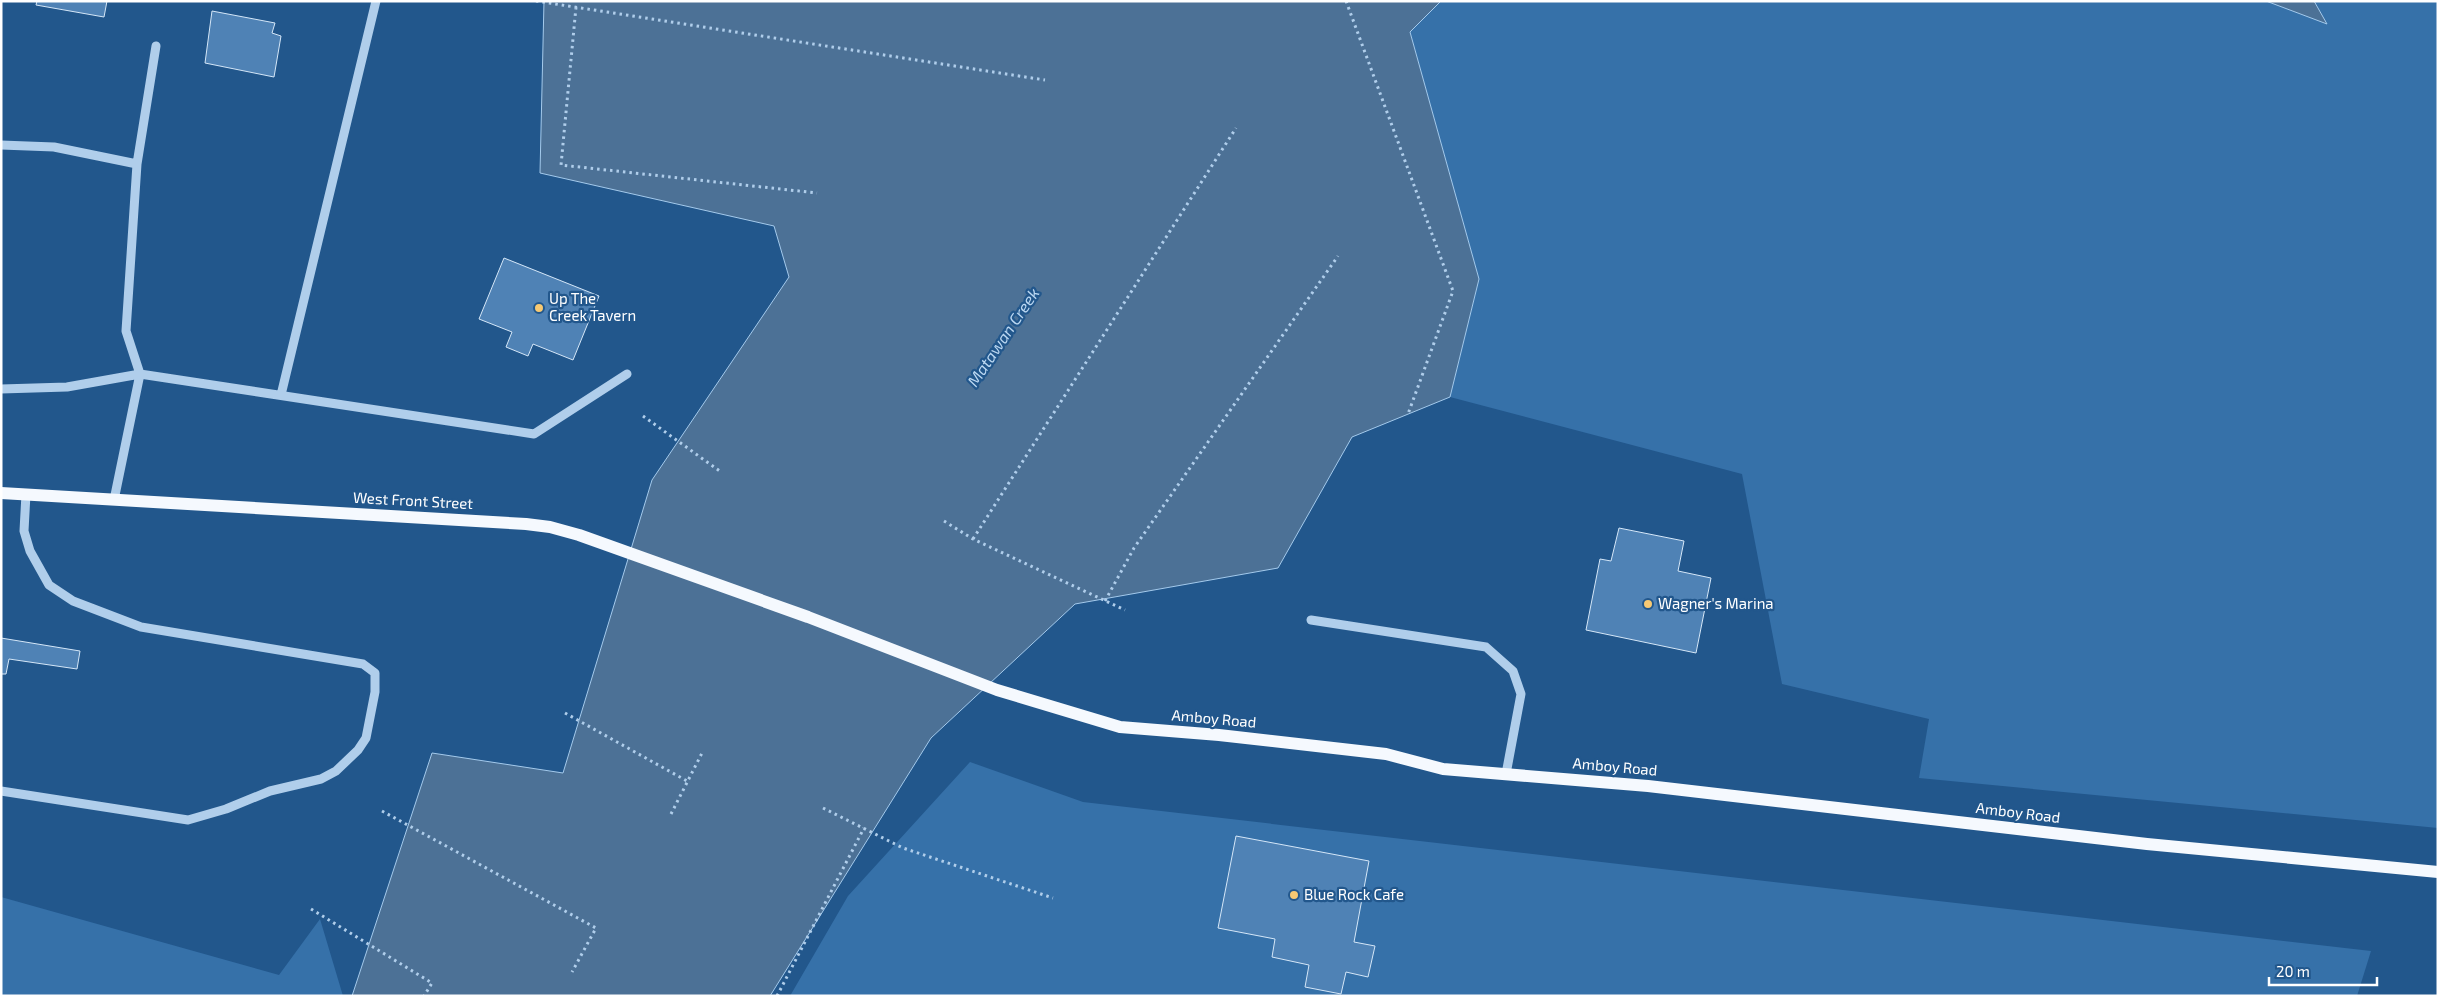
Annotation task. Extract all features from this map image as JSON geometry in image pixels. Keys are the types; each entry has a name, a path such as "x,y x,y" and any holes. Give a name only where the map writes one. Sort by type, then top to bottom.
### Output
{"main road":[{"name":"West Front Street","path":"1,493 526,524 550,527 579,535 808,617"},
{"name":"Amboy Road","path":"808,617 997,690 1120,727 1218,735 1386,754 1443,769 1648,786 2147,844 2438,872"}],"lane":[{"path":"281,395 376,1"},
{"path":"114,500 140,374 126,331 137,164 156,46"},
{"path":"1,144 54,147 137,164"},
{"path":"1,389 67,387 140,374 534,434 626,374"},
{"path":"1,791 188,820 226,809 270,791 321,779 336,772 358,750 366,738 375,692 374,673 363,664 141,626 73,601 49,585 30,551 24,531 26,494"},
{"path":"1311,620 1486,647 1514,671 1521,694 1506,774"}],"path":[{"path":"536,1 1046,80"},
{"path":"1346,1 1453,291 1408,414"},
{"path":"576,7 561,165 817,193"},
{"path":"973,539 1236,128"},
{"path":"1105,601 1134,548 1338,256"},
{"path":"643,416 721,472"},
{"path":"944,521 973,539 1125,610"},
{"path":"565,713 687,781"},
{"path":"671,814 703,752"},
{"path":"823,808 903,848 1053,898"},
{"path":"382,811 596,928 572,972"},
{"path":"777,996 864,828"},
{"path":"311,909 432,983 424,996"}],"shaded area":[{"path":"1441,1 2266,1 2326,23 2314,1 2438,1 2438,828 1919,778 1929,719 1782,684 1742,474 1450,397 1479,279 1410,32"},
{"path":"970,762 1083,802 2371,951 2357,996 790,996 848,896"},
{"path":"1,897 279,975 320,919 343,996 1,996"}],"water":[{"name":"Matawan Creek","path":"544,1 1441,1 1410,32 1479,279 1450,397 1352,437 1278,568 1075,604 931,738 770,996 352,996 432,753 563,773 652,480 789,277 774,226 540,173"},
{"path":"2266,1 2314,1 2327,24"}],"building":[{"path":"37,1 107,1 104,17 36,5"},
{"path":"212,11 275,23 272,33 281,36 274,77 205,63"},
{"name":"Up The Creek Tavern","path":"504,258 599,296 573,360 533,344 528,356 506,347 512,332 479,319"},
{"name":"Wagner's Marina","path":"1619,528 1684,541 1678,571 1711,578 1696,653 1586,630 1600,559 1611,561"},
{"path":"1,638 80,651 77,669 9,659 6,674 1,674"},
{"name":"Blue Rock Cafe","path":"1236,836 1369,861 1354,942 1375,946 1368,977 1346,972 1341,994 1305,987 1309,965 1272,957 1275,939 1218,928"}],"place":[{"name":"Up The Creek Tavern","path":"539,308"},
{"name":"Wagner's Marina","path":"1648,604"},
{"name":"Blue Rock Cafe","path":"1294,895"}]}
